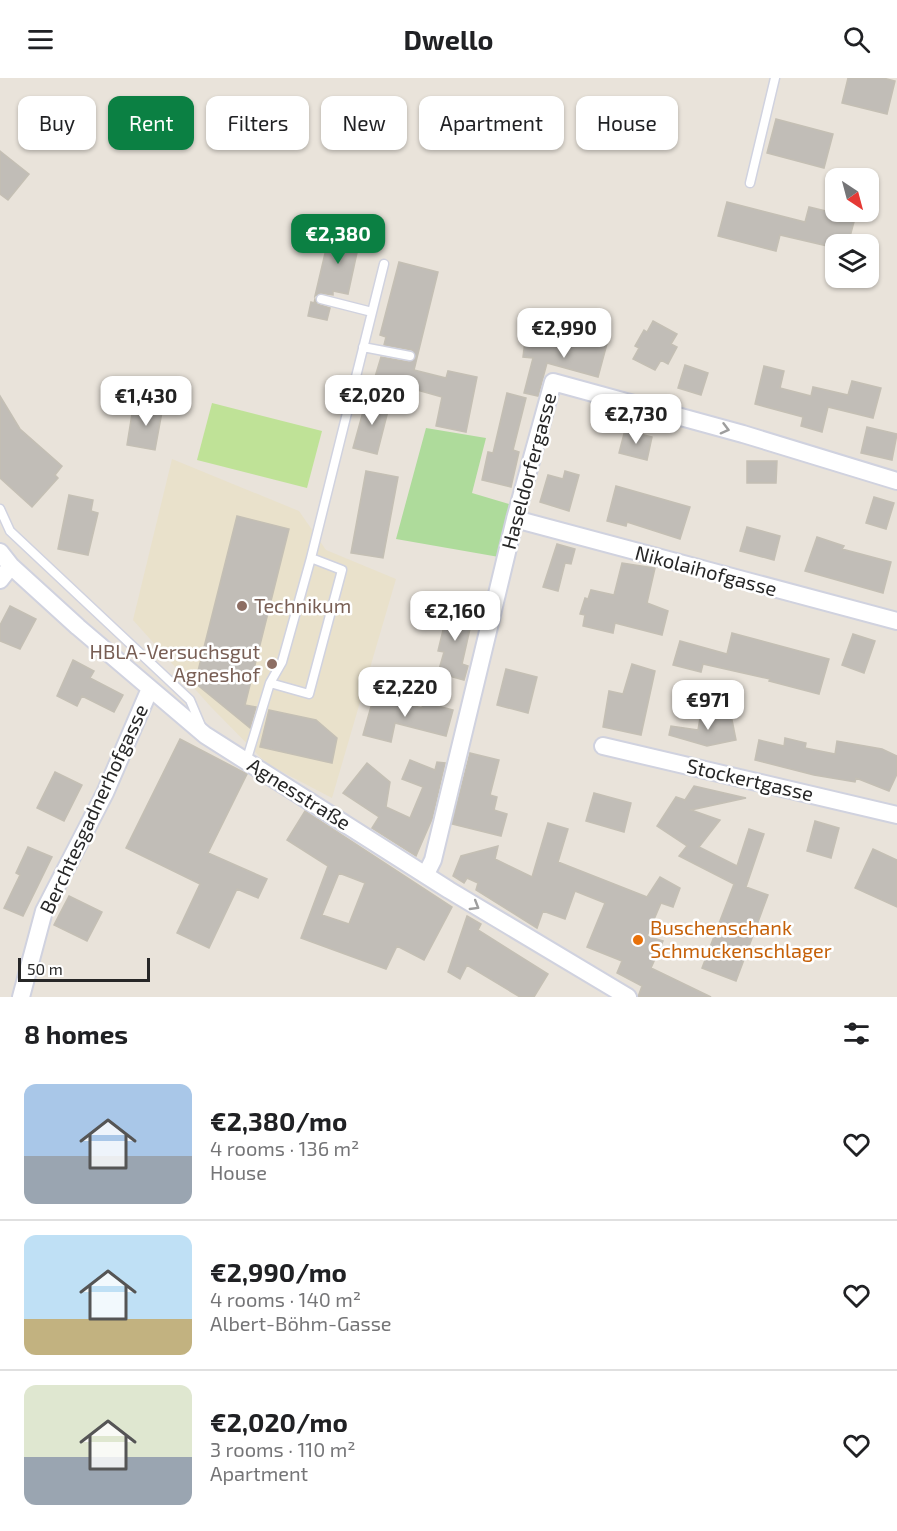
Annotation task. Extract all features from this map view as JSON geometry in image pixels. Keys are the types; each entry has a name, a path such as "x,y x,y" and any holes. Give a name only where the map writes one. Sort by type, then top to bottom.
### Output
{"street":[{"name":"Haseldorfergasse","path":"426,874 433,860 515,519 553,382 743,434 897,481"},
{"name":"Nikolaihofgasse","path":"515,519 897,621"},
{"name":"Agnesstraße","path":"0,552 11,566 149,691 205,735 628,997"},
{"path":"0,580 11,566"},
{"name":"Berchtesgadnerhofgasse","path":"21,997 44,911 105,793 149,691"},
{"name":"Stockertgasse","path":"603,746 897,815"}],"lane":[{"path":"750,183 775,78"},
{"path":"246,762 270,683 282,662 311,558 384,264"},
{"path":"321,299 372,312"},
{"path":"363,347 410,356"},
{"path":"352,390 402,399"},
{"path":"0,509 10,531 190,700 205,735"},
{"path":"270,683 309,694 342,570 311,558"}],"shaded area":[{"name":"HBLA-Versuchsgut Agneshof","path":"172,459 299,511 326,550 396,579 332,798 267,764 211,707 133,620"}],"green space":[{"path":"212,403 322,431 307,488 197,460"},
{"path":"426,428 486,438 472,493 509,504 499,557 396,539"}],"building":[{"path":"848,78 883,78 895,81 887,114 842,103"},
{"path":"776,119 833,134 824,168 767,153"},
{"path":"0,151 29,174 8,200 0,194"},
{"path":"727,202 805,222 809,207 825,211 825,222 854,222 851,234 825,234 825,245 780,235 776,251 718,236"},
{"path":"330,232 360,239 348,294 333,291 333,295 320,293 315,296"},
{"path":"399,262 438,272 414,370 446,378 448,371 477,377 466,432 436,426 442,397 396,384 394,391 372,387 381,357 409,362 416,358 412,350 384,345 386,337 380,335"},
{"path":"315,299 317,304 330,308 327,320 308,316 311,302 314,303"},
{"path":"653,321 677,334 671,344 677,347 668,364 661,360 655,370 633,359 639,348 635,346 644,330 647,332"},
{"path":"586,334 608,340 598,377 547,363 538,396 524,393 533,358 523,357 525,341 568,348 571,340 584,343"},
{"path":"685,365 708,373 701,395 678,388"},
{"path":"764,366 784,371 780,388 811,396 813,387 848,395 852,381 881,388 873,418 828,407 822,432 801,426 803,417 755,404"},
{"path":"507,393 526,398 513,450 519,452 511,487 482,480 488,452 493,453"},
{"path":"0,396 20,429 62,466 55,475 58,478 32,507 0,478"},
{"path":"150,399 164,401 155,450 127,445 132,414 147,417"},
{"path":"369,399 390,403 377,454 353,448 366,401"},
{"path":"867,427 897,434 892,460 861,453"},
{"path":"625,430 652,437 647,460 619,453"},
{"path":"747,461 777,461 776,483 747,483"},
{"path":"366,471 398,477 383,558 351,553"},
{"path":"565,471 579,475 569,511 540,502 548,475 563,479"},
{"path":"616,486 690,507 680,539 627,522 626,526 607,521"},
{"path":"69,495 93,500 91,511 98,513 88,555 58,549"},
{"path":"874,497 894,503 886,529 866,523"},
{"name":"Technikum","path":"237,516 289,529 245,705 256,707 250,728 195,683"},
{"path":"747,527 780,536 774,560 740,551"},
{"path":"817,537 844,546 842,549 891,562 883,593 805,571"},
{"path":"557,544 575,549 571,564 565,563 558,591 543,587"},
{"path":"622,563 655,568 647,603 668,611 662,635 615,623 613,633 583,626 585,615 580,614 585,598 588,599 591,590 614,595"},
{"path":"449,605 474,611 462,664 468,666 464,680 438,673 444,652 438,651"},
{"path":"10,606 36,619 20,649 0,641 0,625"},
{"path":"732,633 829,659 819,694 769,681 770,679 703,664 701,672 673,665 680,641 727,654"},
{"path":"853,634 875,641 864,673 842,665"},
{"path":"73,660 94,671 90,678 123,695 114,712 82,696 77,706 57,696"},
{"path":"632,664 655,671 641,735 603,727 609,691 623,694"},
{"path":"506,669 537,677 528,713 497,705"},
{"path":"374,696 422,708 423,702 453,710 446,736 395,723 391,742 363,735"},
{"path":"269,710 316,720 337,738 332,763 260,747"},
{"path":"731,715 736,740 707,746 669,735 671,726 698,730 700,718"},
{"path":"785,738 806,743 805,748 835,754 837,741 882,749 897,756 897,774 889,791 856,778 855,782 814,775 755,760 759,740 784,746"},
{"path":"180,739 247,774 208,853 267,879 258,898 237,889 209,948 177,933 200,884 126,848"},
{"path":"470,753 499,760 490,795 497,797 494,810 507,814 501,836 452,824"},
{"path":"410,760 435,770 437,762 445,763 432,819 416,856 372,828 379,817 343,793 367,763 390,782 386,807 410,818 423,787 402,779"},
{"path":"55,772 82,785 64,821 37,808"},
{"path":"694,786 746,798 691,810 720,820 699,847 737,866 749,829 764,834 746,887 768,895 736,981 702,968 734,884 679,856 687,846 657,826 676,797 685,800"},
{"path":"594,793 631,803 624,832 586,821"},
{"path":"305,811 452,907 424,960 397,946 386,969 301,938 328,866 287,840","holes":["339,873 365,883 349,924 322,915"]},
{"path":"815,821 839,828 831,858 807,851"},
{"path":"548,823 568,829 558,862 647,897 660,877 680,888 673,907 661,903 647,936 663,941 651,968 711,997 638,997 642,986 617,973 622,961 587,947 605,903 575,891 565,919 543,911 537,928 476,890 478,883 467,878 464,883 453,876 461,856 498,846 495,859 532,877"},
{"path":"28,847 52,857 23,916 4,908 20,875 16,873"},
{"path":"873,849 897,860 897,907 855,888"},
{"path":"69,896 102,912 87,941 54,925"},
{"path":"467,916 481,924 478,930 548,974 534,997 520,997 467,965 460,979 448,972"}],"place":[{"name":"Technikum","path":"242,606"},
{"name":"HBLA-Versuchsgut Agneshof","path":"272,664"},
{"name":"Buschenschank Schmuckenschlager","path":"638,940"}]}
